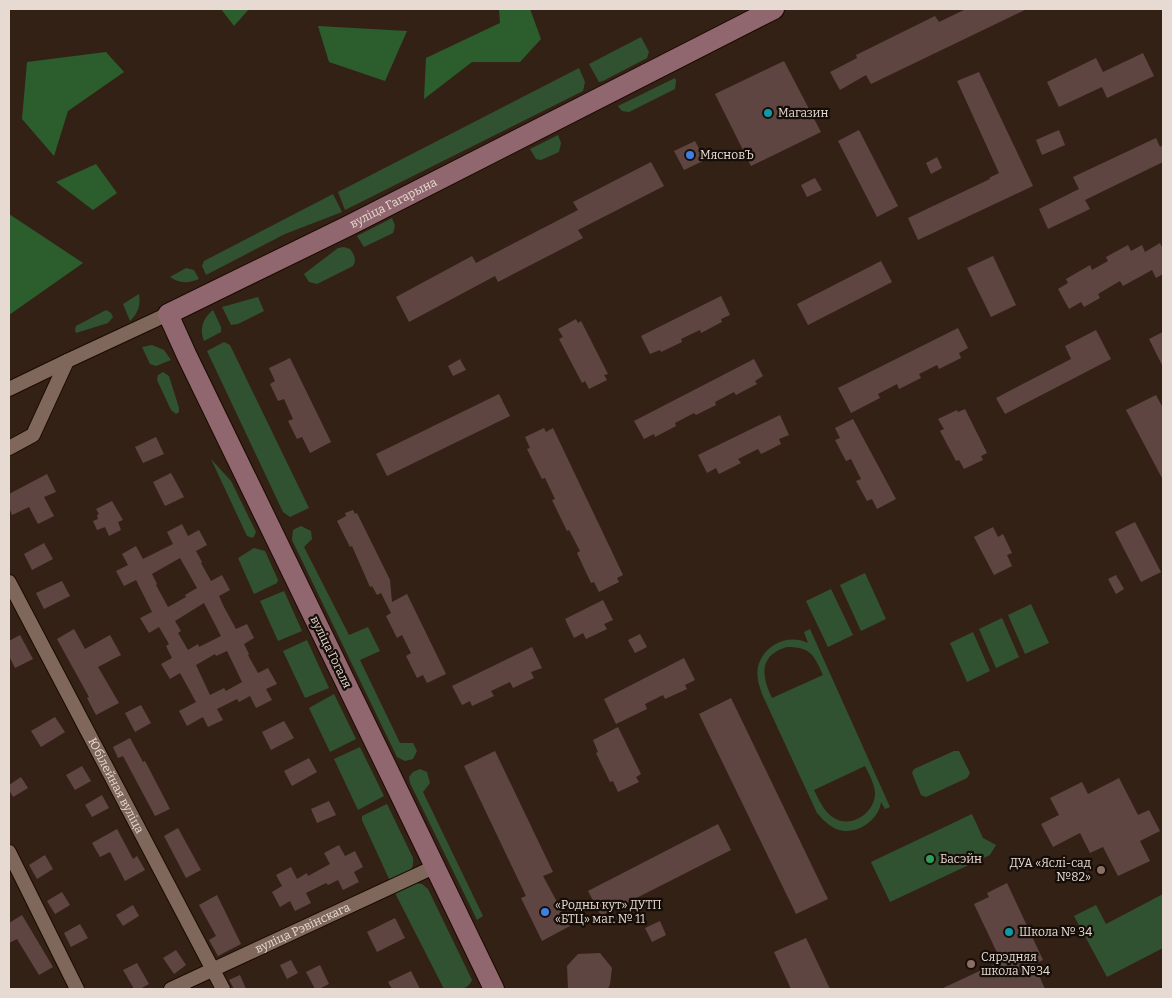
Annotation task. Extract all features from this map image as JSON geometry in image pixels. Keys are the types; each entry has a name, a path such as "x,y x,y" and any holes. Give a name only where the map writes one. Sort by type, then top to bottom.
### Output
{"main road":[{"name":"вуліца Гагарына","path":"168,314 348,226 774,9"},
{"name":"вуліца Гогаля","path":"168,314 494,989"}],"street":[{"name":"вуліца Гагарына","path":"9,390 168,314"},
{"path":"9,448 33,434 67,361"},
{"name":"Юбілейная вуліца","path":"9,582 223,989"},
{"path":"9,852 77,989"},
{"name":"вуліца Рэвінскага","path":"171,989 434,867"}],"green space":[{"path":"221,9 249,9 234,26"},
{"path":"499,9 530,9 541,39 520,62 472,62 424,99 426,58 500,23"},
{"path":"318,26 407,31 385,81 329,62"},
{"path":"641,37 649,52 647,58 599,82 589,64"},
{"path":"106,52 124,72 68,111 54,156 22,119 27,62"},
{"path":"579,68 585,82 583,91 345,210 338,192"},
{"path":"675,78 675,89 629,112 622,111 618,106"},
{"path":"558,135 561,143 559,152 541,160 536,159 530,149"},
{"path":"96,164 117,193 93,210 56,182"},
{"path":"333,194 342,212 285,234 206,275 202,266 204,261"},
{"path":"9,214 83,263 9,315"},
{"path":"392,218 395,226 393,233 364,247 357,236"},
{"path":"338,248 350,249 354,255 355,262 353,266 317,284 309,282 304,274"},
{"path":"186,268 194,270 199,279 184,282 170,277"},
{"path":"139,294 140,302 138,309 130,321 123,304"},
{"path":"258,297 264,311 238,324 231,325 222,307"},
{"path":"106,310 113,317 108,323 76,333 76,326"},
{"path":"213,310 221,327 221,332 204,341 203,324"},
{"path":"224,342 230,345 309,508 290,517 283,512 207,351"},
{"path":"152,345 164,350 171,360 156,366 150,364 142,347"},
{"path":"163,372 169,376 179,408 179,412 176,414 171,410 157,380 158,375"},
{"path":"211,459 231,481 256,532 253,538 247,536"},
{"path":"301,526 311,531 312,539 304,547 349,635 368,627 380,651 360,660 400,743 413,743 417,751 413,759 405,761 397,757 292,540 293,530"},
{"path":"254,548 265,551 278,580 277,583 254,594 238,558"},
{"path":"865,573 886,619 861,631 840,585"},
{"path":"831,589 853,635 828,647 806,601"},
{"path":"284,591 302,631 278,641 260,601"},
{"path":"1031,604 1049,643 1025,654 1008,615"},
{"path":"1002,618 1019,657 996,668 979,629"},
{"path":"810,629 890,807 885,809 881,802 872,820 866,825 853,830 836,829 817,813 759,684 758,667 765,653 777,643 785,640 800,640 808,643 804,632","holes":["787,647 795,647 811,654 823,675 772,698 766,682 765,667 771,655","865,766 875,792 872,806 862,817 855,820 841,821 834,818 825,809 814,790"]},
{"path":"973,632 990,671 967,682 950,643"},
{"path":"307,640 329,688 305,698 283,651"},
{"path":"334,694 356,739 330,752 309,708"},
{"path":"360,747 384,796 358,810 334,759"},
{"path":"954,751 959,751 970,773 967,778 926,797 921,795 912,773 914,769"},
{"path":"420,769 427,772 430,783 423,792 483,916 477,920 410,783 409,777 413,772"},
{"path":"387,804 413,858 412,868 407,874 390,881 362,820 362,816"},
{"name":"Басэйн","path":"972,814 983,838 996,845 990,855 890,902 871,862"},
{"path":"415,883 422,884 428,889 472,980 464,988 444,989 394,891"},
{"path":"1163,894 1163,948 1107,977 1074,916 1096,905 1106,924"}],"building":[{"path":"966,9 1027,9 871,84 866,75 840,90 830,72 857,58 856,55 935,16 939,22"},
{"path":"1143,53 1154,76 1107,98 1102,87 1059,107 1047,82 1096,58 1103,72"},
{"name":"Магазин","path":"784,61 821,132 751,166 715,94"},
{"path":"979,72 1033,186 918,240 908,218 999,173 957,81"},
{"path":"859,130 898,206 877,217 838,141"},
{"path":"1059,130 1065,145 1042,155 1036,140"},
{"path":"1156,138 1160,147 1163,145 1163,162 1085,200 1090,209 1048,229 1039,209 1079,189 1073,177"},
{"name":"МясновЪ","path":"695,141 705,160 684,170 674,151"},
{"path":"937,157 942,168 931,174 926,163"},
{"path":"651,162 664,186 578,230 583,238 498,282 495,276 409,322 396,297 472,256 476,263 578,210 573,202"},
{"path":"815,178 822,190 807,197 801,185"},
{"path":"1160,243 1163,249 1163,274 1156,278 1152,270 1123,286 1120,281 1098,294 1100,298 1084,307 1081,302 1069,309 1058,289 1068,283 1066,279 1090,265 1092,270 1108,261 1106,257 1128,245 1131,251 1142,245 1145,252"},
{"path":"993,256 1016,305 991,317 967,268"},
{"path":"881,261 892,282 808,325 797,304"},
{"path":"721,296 730,315 721,319 722,322 701,333 700,330 681,339 682,342 661,352 660,350 650,354 641,336"},
{"path":"576,319 578,323 581,321 608,374 604,375 607,380 589,389 585,381 582,383 559,339 563,337 558,329"},
{"path":"958,328 968,348 959,353 961,358 939,369 937,365 919,374 921,378 899,389 897,384 878,394 880,398 851,413 838,388"},
{"path":"1096,330 1111,359 1005,414 996,398 1071,359 1065,346"},
{"path":"1163,332 1163,367 1149,339"},
{"path":"290,358 331,442 310,453 302,437 297,439 288,421 293,419 284,399 278,401 270,384 275,381 269,368"},
{"path":"460,359 466,370 453,376 448,366"},
{"path":"754,359 763,376 755,381 757,384 736,395 734,392 715,402 716,405 696,415 694,413 675,423 676,426 655,437 654,434 644,439 634,421"},
{"path":"499,394 510,416 387,476 376,454"},
{"path":"1156,395 1163,408 1163,480 1126,410"},
{"path":"965,409 987,453 981,456 983,460 964,469 959,460 956,461 940,431 944,429 938,419 957,410 958,412"},
{"path":"780,415 789,435 779,439 781,444 761,454 758,449 738,459 741,463 719,474 716,468 707,473 698,455"},
{"path":"853,419 896,499 877,509 872,499 867,501 856,481 861,479 851,459 846,461 835,440 840,438 835,428"},
{"path":"544,428 546,432 553,428 623,575 617,578 619,582 599,592 594,582 591,583 577,553 580,551 569,530 567,531 552,500 555,499 545,478 542,479 527,449 530,448 525,437"},
{"path":"156,437 164,454 143,463 135,447"},
{"path":"171,473 184,497 165,506 153,482"},
{"path":"47,474 56,492 44,497 54,516 38,524 29,507 12,515 9,507 9,494"},
{"path":"112,501 123,520 118,522 121,530 109,536 105,527 97,530 93,521 98,519 97,515 99,514 96,509"},
{"path":"353,510 355,514 357,513 390,580 392,602 407,594 446,674 427,683 423,675 417,678 406,656 411,653 402,635 397,638 386,616 391,613 381,593 377,595 372,586 370,587 352,546 350,547 337,521 346,516 345,513"},
{"path":"1135,522 1161,572 1141,582 1115,532"},
{"path":"182,524 188,536 199,530 207,545 196,551 201,563 211,581 222,575 230,590 219,596 224,607 236,629 247,624 254,638 244,644 248,655 258,673 268,668 277,684 266,689 272,700 256,708 250,696 239,702 237,699 217,709 223,720 208,727 203,717 187,726 179,711 196,702 180,673 170,679 161,664 172,658 166,646 169,644 159,627 149,633 140,618 152,612 136,580 124,586 116,571 128,565 122,554 136,546 143,559 173,544 167,532","holes":["180,558 197,588 168,607 152,574","204,603 221,636 199,647 198,644 188,650 178,633 181,631 175,621","227,651 242,682 226,691 224,688 210,695 196,665 215,654 216,656"]},
{"path":"993,527 998,537 1003,534 1012,553 1007,555 1012,566 994,575 974,537"},
{"path":"44,543 53,559 32,570 24,554"},
{"path":"1116,575 1124,589 1116,594 1108,579"},
{"path":"62,581 70,596 44,609 36,593"},
{"path":"603,600 613,620 604,624 607,629 586,639 583,633 574,638 565,619"},
{"path":"74,629 85,649 110,635 121,655 98,667 119,703 96,715 87,698 89,697 57,639"},
{"path":"640,634 647,647 635,653 628,640"},
{"path":"20,635 33,659 15,668 9,656 9,641"},
{"path":"532,647 542,668 531,672 534,678 513,688 510,682 491,691 494,696 472,706 470,701 462,705 452,686"},
{"path":"684,658 695,680 685,685 687,689 665,699 663,695 645,704 647,709 616,724 604,699"},
{"path":"731,698 828,899 796,914 699,714"},
{"path":"141,705 151,723 135,732 125,713"},
{"path":"55,717 65,732 41,747 31,731"},
{"path":"284,721 294,738 271,750 262,732"},
{"path":"618,727 641,774 636,777 639,782 618,792 613,781 610,782 596,753 598,752 593,740"},
{"path":"130,738 143,762 145,761 170,809 155,816 123,756 118,758 113,747"},
{"path":"495,751 553,872 543,876 570,926 542,941 521,898 526,896 464,766"},
{"path":"309,758 317,772 292,786 284,771"},
{"path":"82,766 91,781 75,790 66,775"},
{"path":"21,777 28,788 13,797 9,790 9,785"},
{"name":"ДУА «Яслі-сад №82»","path":"1119,778 1138,815 1149,810 1160,831 1140,841 1150,861 1118,876 1103,847 1090,853 1080,833 1053,847 1041,824 1059,815 1050,798 1082,782 1088,794"},
{"path":"102,795 109,808 92,817 85,805"},
{"path":"329,801 336,815 317,823 311,809"},
{"path":"718,824 731,850 601,916 588,891"},
{"path":"178,828 201,870 186,878 164,836"},
{"path":"117,829 133,859 137,856 145,870 125,881 110,852 100,857 92,843"},
{"path":"339,845 345,856 355,851 363,867 354,872 359,882 343,890 338,880 328,885 326,883 306,893 311,903 295,911 290,901 280,907 272,892 282,886 276,875 291,867 297,879 307,873 308,876 330,864 324,853"},
{"path":"45,855 53,869 37,879 29,865"},
{"name":"Школа № 34","path":"1007,883 1043,960 1034,964 1045,989 941,989 1001,961 974,904 989,897 987,893"},
{"path":"62,892 70,905 55,914 47,901"},
{"path":"217,895 241,944 218,956 209,940 216,936 199,905"},
{"path":"133,905 139,916 123,926 116,915"},
{"path":"22,915 53,967 39,975 17,939 9,943 9,923"},
{"path":"395,918 405,938 377,952 367,932"},
{"path":"660,921 666,935 652,942 645,928"},
{"path":"80,924 88,938 71,947 64,933"},
{"path":"806,938 830,989 791,989 774,952"},
{"path":"176,950 186,965 174,974 163,958"},
{"path":"600,953 612,968 608,989 568,989 567,966 578,954"},
{"path":"291,960 298,973 287,979 280,965"},
{"path":"137,963 149,984 140,989 134,989 123,970"},
{"path":"320,965 329,984 315,989 306,972"},
{"path":"411,971 420,989 392,989 388,982"},
{"path":"240,975 246,989 234,989 229,980"}],"place":[{"name":"Магазин","path":"768,113"},
{"name":"МясновЪ","path":"690,155"},
{"name":"Басэйн","path":"930,859"},
{"name":"ДУА «Яслі-сад №82»","path":"1101,870"},
{"name":"«Родны кут» ДУТП «БТЦ» маг. № 11","path":"545,912"},
{"name":"Школа № 34","path":"1009,932"},
{"name":"Сярэдняя школа №34","path":"971,964"}]}
